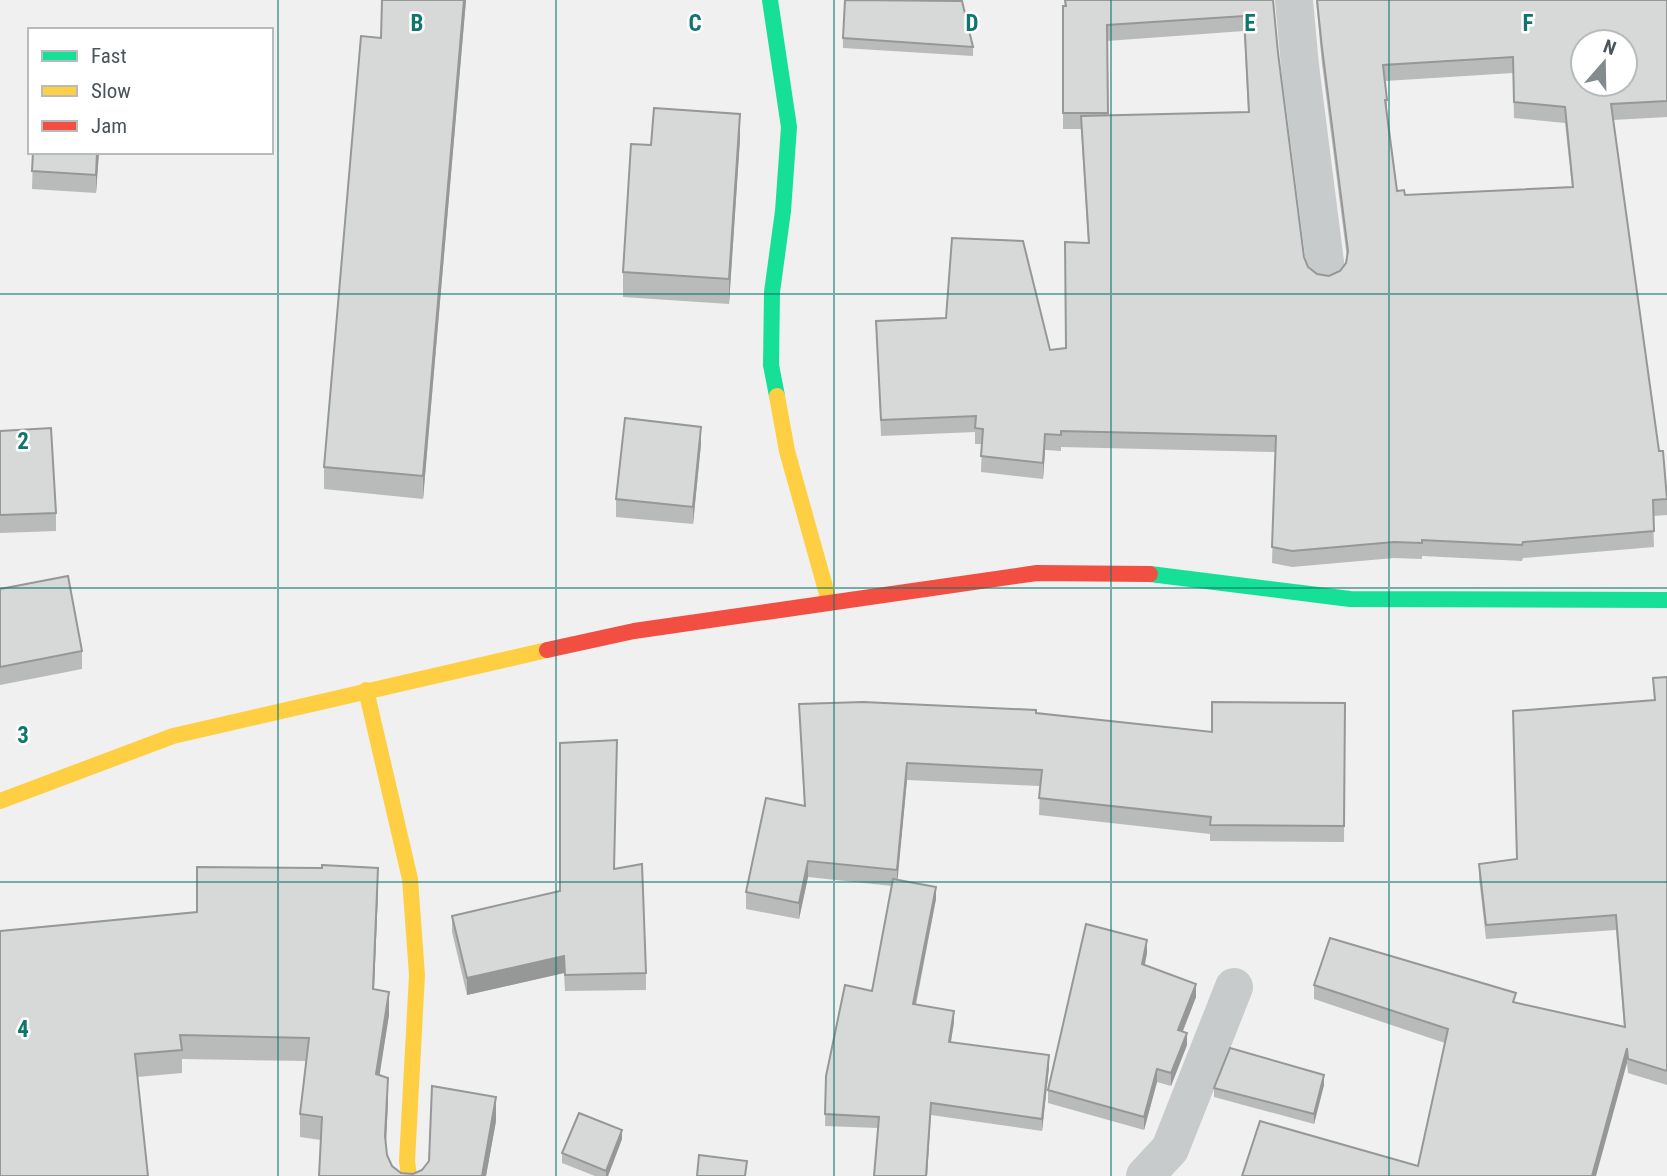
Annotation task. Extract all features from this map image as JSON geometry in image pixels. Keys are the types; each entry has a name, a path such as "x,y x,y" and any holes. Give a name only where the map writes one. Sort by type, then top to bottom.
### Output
{"street":[{"path":"770,0 789,127 783,211 772,292 771,365 787,451 829,601"},
{"path":"1294,0 1325,270"},
{"path":"0,801 173,736 634,631 1037,573 1155,573 1350,599 1667,600"},
{"path":"366,690 410,879 417,975 407,1161 409,1176"},
{"path":"1145,1176 1170,1149 1234,987"}],"building":[{"path":"382,0 464,0 423,476 324,467 361,36 381,38"},
{"path":"845,0 962,1 973,47 843,38"},
{"path":"1065,0 1273,0 1304,257 1308,267 1317,274 1329,276 1340,271 1346,263 1348,251 1317,0 1667,0 1667,101 1611,104 1659,451 1663,451 1667,499 1653,500 1654,531 1523,542 1522,545 1422,540 1422,543 1394,542 1292,551 1272,547 1276,436 1061,431 1061,435 1045,434 1043,463 981,456 983,429 975,428 976,416 881,420 876,321 946,318 952,238 1023,241 1050,350 1066,348 1065,242 1089,243 1081,116 1249,112 1244,16 1107,25 1108,113 1063,113 1063,6 1066,6","holes":["1513,57 1514,102 1565,107 1573,187 1405,195 1404,190 1397,191 1383,65"]},
{"path":"654,108 740,114 729,279 623,272 631,144 651,145"},
{"path":"33,154 97,154 96,175 32,171"},
{"path":"625,418 701,427 693,507 616,499"},
{"path":"51,428 56,513 0,515 0,431"},
{"path":"68,576 82,651 0,667 0,589"},
{"path":"1667,677 1667,1071 1628,1059 1627,1048 1592,1176 1242,1176 1260,1121 1418,1166 1448,1029 1314,985 1330,938 1516,993 1513,1002 1625,1027 1616,915 1486,925 1479,864 1517,859 1513,711 1655,700 1653,678"},
{"path":"863,702 1036,710 1036,713 1212,732 1212,702 1345,703 1344,826 1210,825 1211,817 1039,798 1042,770 907,763 897,870 808,861 799,903 746,892 766,798 805,806 799,704"},
{"path":"617,740 614,869 642,864 646,973 565,975 564,956 467,978 452,916 560,891 560,743"},
{"path":"322,865 378,868 373,989 389,992 376,1074 388,1078 385,1136 387,1155 392,1166 401,1173 413,1174 422,1170 429,1161 432,1086 496,1097 482,1176 319,1176 322,1117 300,1114 309,1038 180,1035 182,1050 135,1054 148,1176 0,1176 0,931 197,912 197,867 322,868"},
{"path":"893,879 936,887 913,1004 954,1011 949,1042 1049,1055 1042,1119 931,1103 926,1176 874,1176 879,1117 825,1114 826,1076 845,985 872,991"},
{"path":"1086,924 1147,940 1142,964 1196,984 1178,1030 1187,1033 1171,1073 1157,1069 1144,1117 1048,1090"},
{"path":"1230,1048 1324,1075 1314,1114 1214,1088"},
{"path":"579,1113 622,1130 606,1171 562,1153"},
{"path":"699,1155 747,1161 745,1176 697,1176"}],"traffic: fast":[{"path":"770,0 789,127 783,211 772,292 771,365 777,396"},
{"path":"1150,574 1350,599 1667,600"}],"traffic: slow":[{"path":"777,396 787,451 829,601"},
{"path":"0,801 173,736 547,650"},
{"path":"366,690 410,879 417,975 407,1161 409,1176"}],"traffic: jam":[{"path":"547,650 634,631 1037,573 1150,574"}]}
